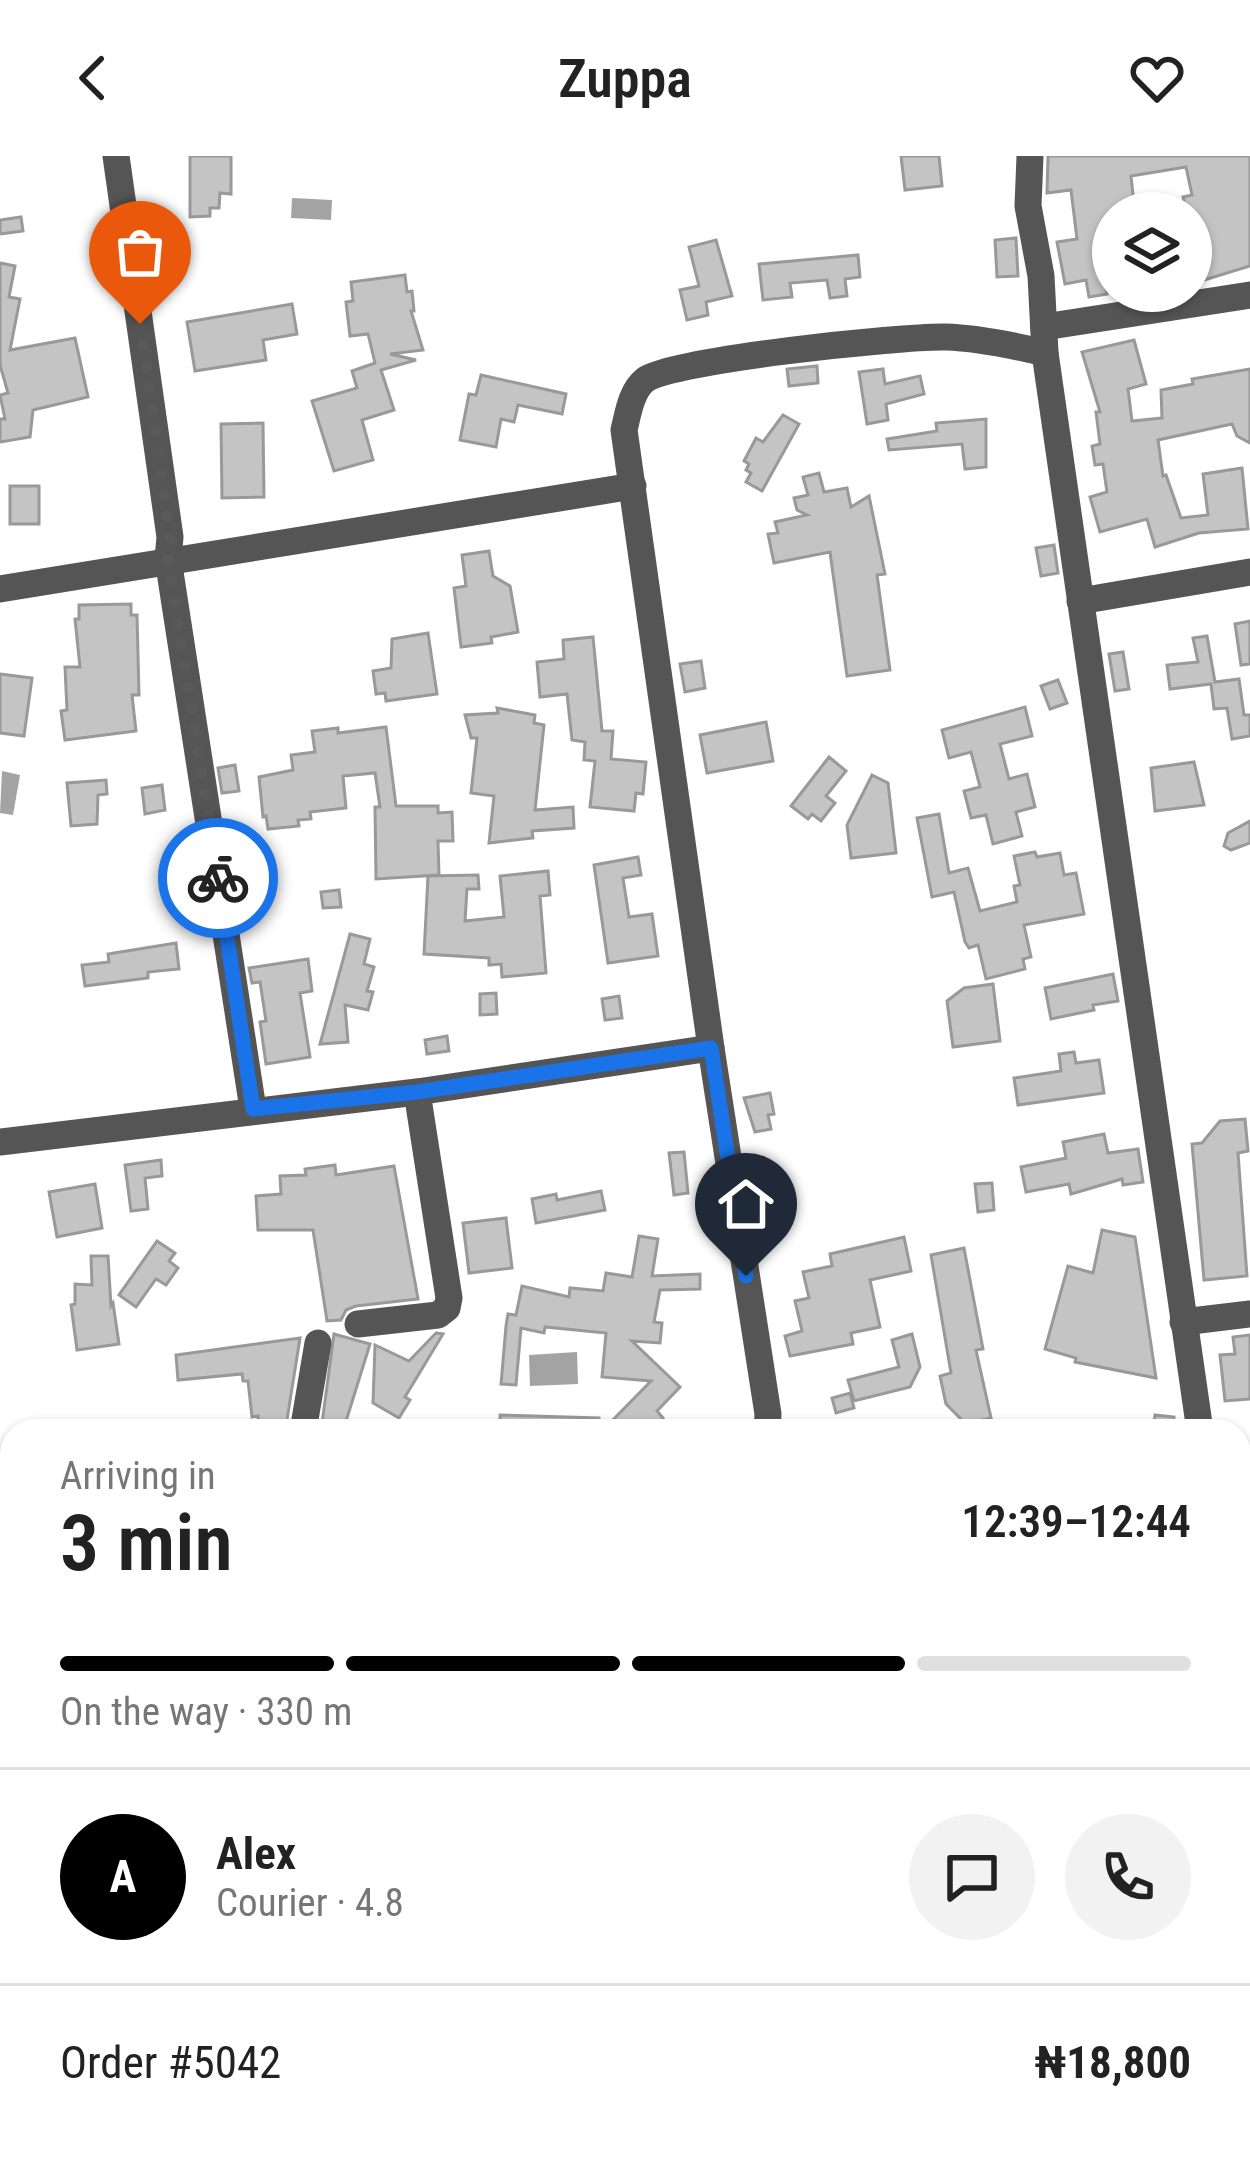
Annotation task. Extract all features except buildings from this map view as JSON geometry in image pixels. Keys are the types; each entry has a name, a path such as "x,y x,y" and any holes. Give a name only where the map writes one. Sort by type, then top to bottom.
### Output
{"street":[{"path":"116,156 170,537 168,559 253,1109"},
{"path":"1030,156 1028,206 1041,276 1044,340 1198,1419"},
{"path":"768,1419 624,430 642,381 661,371 916,337 1044,340 1250,295"},
{"path":"0,589 633,486"},
{"path":"1080,601 1250,572"},
{"path":"0,1142 417,1092 711,1048"},
{"path":"358,1324 437,1315 447,1308 417,1092"},
{"path":"1183,1322 1250,1314"},
{"path":"305,1419 318,1343"}],"shaded area":[{"path":"292,198 332,200 331,220 291,218"},
{"path":"2,771 20,775 13,815 0,813"},
{"path":"577,1352 578,1384 530,1386 529,1355"}],"way so far":[{"path":"140,324 170,537 168,559 218,878"}],"route":[{"path":"218,878 253,1109 417,1092 711,1048 746,1276"}]}
